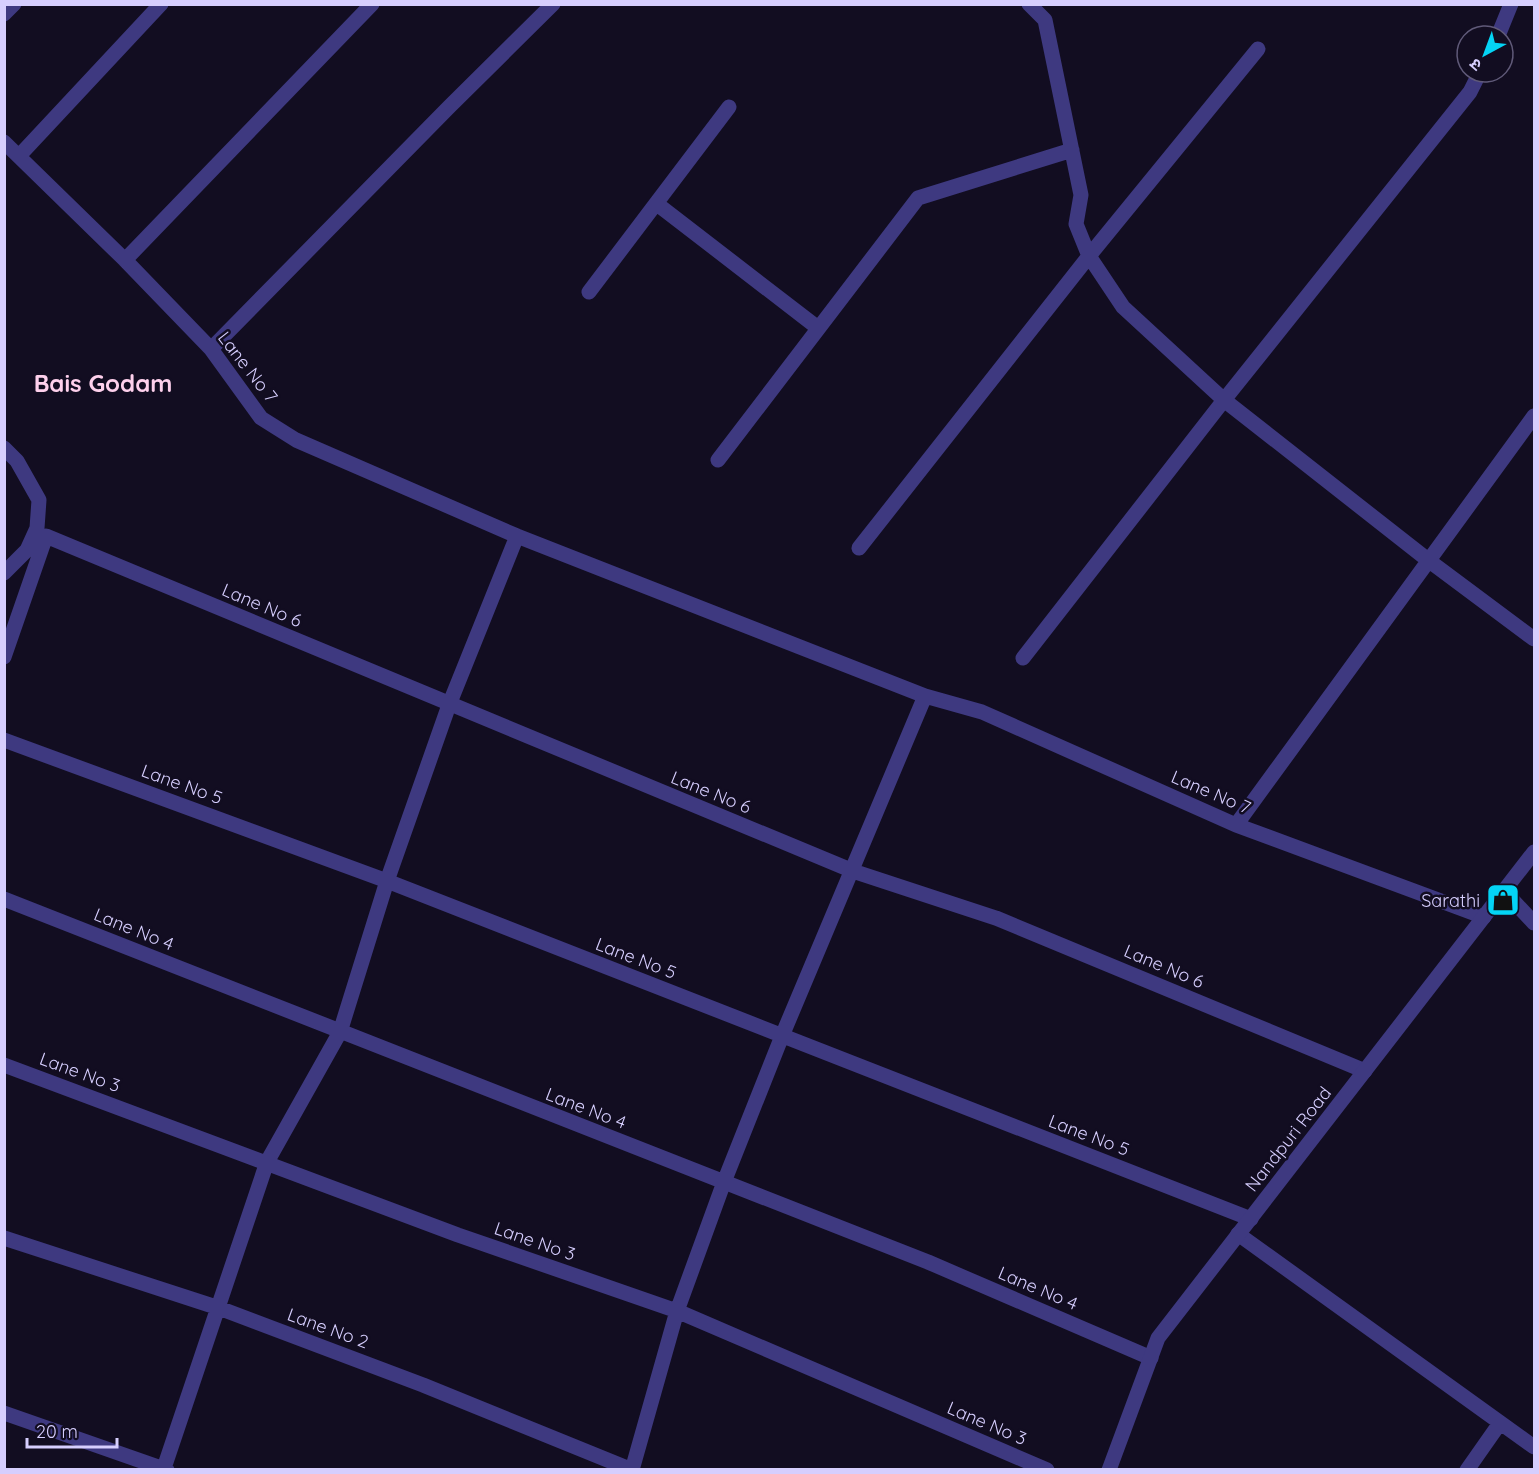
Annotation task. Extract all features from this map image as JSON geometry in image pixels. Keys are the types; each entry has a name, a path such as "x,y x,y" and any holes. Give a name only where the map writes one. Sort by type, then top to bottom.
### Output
{"street":[{"path":"4,14 14,4"},
{"path":"19,156 160,4"},
{"path":"125,260 372,4"},
{"path":"211,349 553,4"},
{"path":"1029,4 1045,20 1080,195 1076,224 1089,256 1123,307 1224,400 1428,560 1534,639"},
{"path":"1503,24 1511,4"},
{"path":"859,548 1089,256 1258,49"},
{"path":"1023,658 1474,84"},
{"path":"589,292 729,107"},
{"name":"Lane No 7","path":"4,142 125,260 211,349 261,418 296,440 517,536 924,696 982,712 1236,825 1485,917"},
{"path":"718,460 918,198 1072,150"},
{"path":"657,204 818,328"},
{"path":"1236,825 1534,416"},
{"path":"4,448 17,461 39,500 37,528 27,550 4,573"},
{"name":"Lane No 6","path":"4,657 46,536 853,871 996,918 1365,1071"},
{"path":"4,1413 166,1469 267,1162 340,1032 387,881 449,705 517,536"},
{"path":"632,1469 677,1311 724,1182 782,1036 853,871 924,696"},
{"name":"Lane No 5","path":"4,740 387,881 1251,1219"},
{"name":"Nandpuri Road","path":"1109,1470 1158,1338 1534,852"},
{"path":"1504,891 1534,923"},
{"name":"Lane No 4","path":"4,899 928,1262 1151,1358"},
{"name":"Lane No 3","path":"4,1065 458,1235 677,1311 1047,1470"},
{"path":"1238,1234 1534,1447"},
{"name":"Lane No 2","path":"4,1238 219,1308 423,1385 632,1469"},
{"path":"1467,1470 1500,1423"}],"place":[{"name":"Sarathi","path":"1503,900"}],"district":[{"name":"Bais Godam","path":"103,383"}]}
